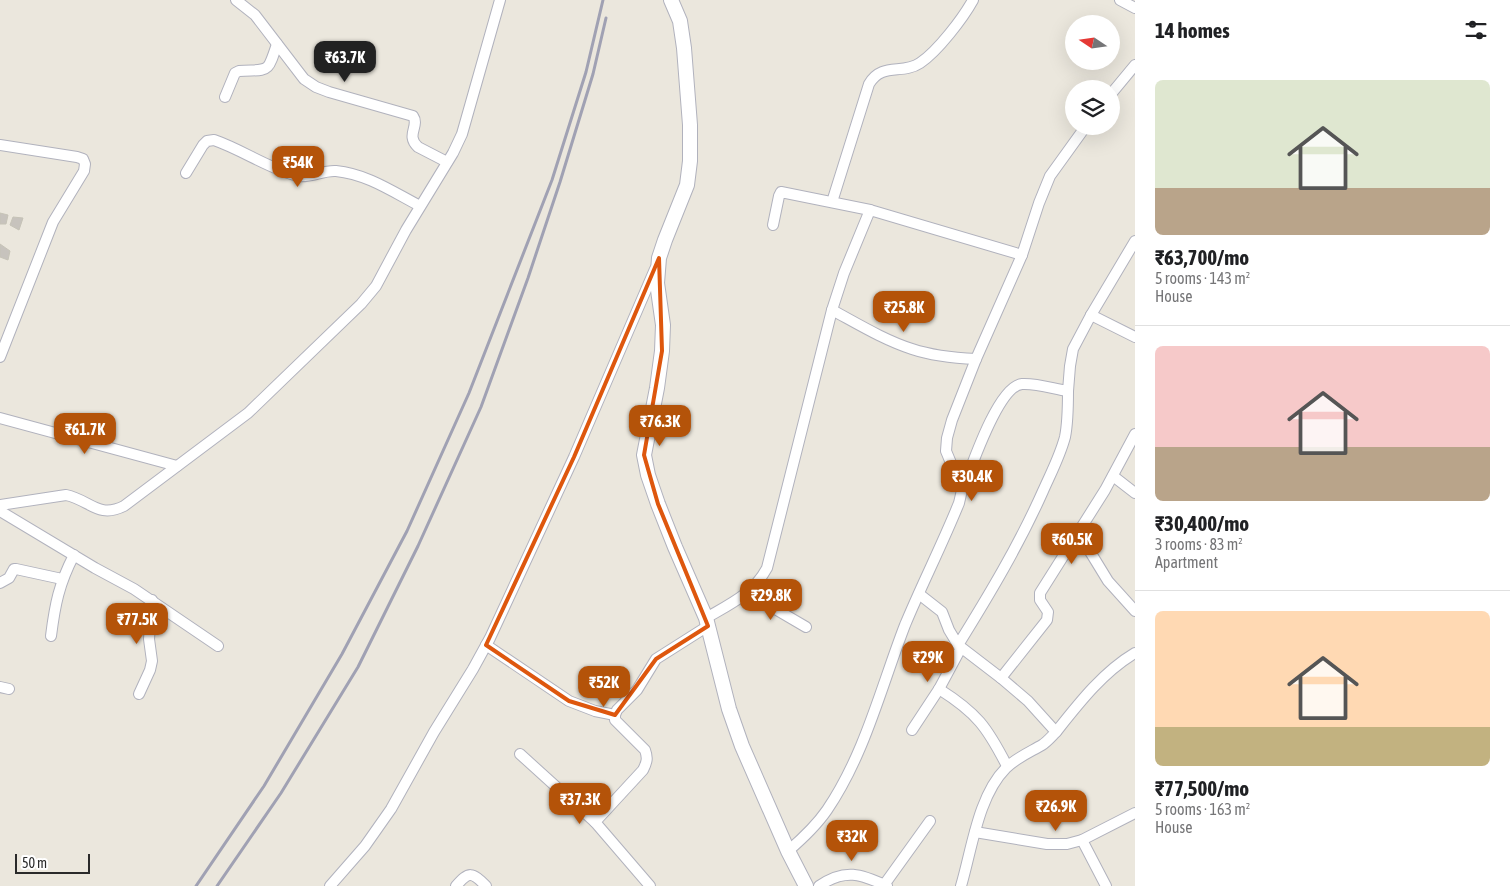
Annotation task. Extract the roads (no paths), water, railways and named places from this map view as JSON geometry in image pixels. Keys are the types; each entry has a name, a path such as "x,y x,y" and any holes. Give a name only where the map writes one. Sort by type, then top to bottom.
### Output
{"main road":[{"path":"671,0 680,21 684,48 690,125 690,161 687,185 659,258 657,283 663,324 662,351 644,455 648,475 707,622 729,709 739,736 788,851 806,886"}],"street":[{"path":"236,0 255,15 304,79 316,87 413,116 415,122 412,133 414,144 448,162"},
{"path":"0,505 66,495 75,497 94,508 105,511 115,510 124,506 248,413 361,304 376,286 420,206 448,162 462,134 500,0"},
{"path":"832,202 869,84 874,76 881,72 908,68 919,64 934,50 963,16 973,0"},
{"path":"1120,0 1135,8"},
{"path":"225,97 235,73 238,71 264,70 268,68 277,44"},
{"path":"1120,83 1135,65"},
{"path":"962,490 960,478 946,451 947,438 976,359 1022,255 1050,176 1080,135"},
{"path":"186,173 203,145 207,141 214,140 273,167 300,176 311,176 321,172 333,171 366,178 420,206"},
{"path":"0,145 78,157 83,159 86,164 84,171 53,222 0,358"},
{"path":"774,225 779,196 782,192 870,210 1022,255"},
{"path":"595,822 643,770 647,762 645,750 618,724 615,715 617,710 637,690 656,659 748,593 767,568 832,310 844,272 870,210"},
{"path":"912,730 939,689 959,646 1028,525 1065,437 1073,349 1135,241"},
{"path":"330,886 365,846 391,809 486,645 531,553 659,258"},
{"path":"832,310 889,340 911,349 950,357 976,359"},
{"path":"1091,315 1135,337"},
{"path":"788,851 808,834 827,810 847,776 865,739 894,654 926,574 952,520 992,416 1011,389 1022,384 1068,392"},
{"path":"0,418 178,466"},
{"path":"1001,678 1047,620 1048,612 1040,600 1040,593 1113,476 1135,434"},
{"path":"1113,476 1135,493"},
{"path":"0,511 152,600 218,646"},
{"path":"1078,532 1108,582 1135,611"},
{"path":"51,636 57,596 62,579 74,555"},
{"path":"0,583 5,582 14,569 62,579"},
{"path":"748,593 806,627"},
{"path":"919,594 942,612 949,630 959,646 1028,701 1056,732"},
{"path":"139,694 152,661 149,639 152,600"},
{"path":"486,645 569,701 615,715"},
{"path":"961,886 975,832 989,792 997,776 1007,766 1044,744 1103,678 1135,653"},
{"path":"939,689 977,717 991,735 1007,766"},
{"path":"520,754 595,822 650,886"},
{"path":"975,832 1048,844 1067,844 1082,840 1112,823 1134,814"},
{"path":"820,886 828,880 842,875 858,875 885,885 930,821"},
{"path":"1082,840 1106,886"},
{"path":"456,886 464,876 469,874 478,878 486,886"}],"railway":[{"path":"196,886 264,786 342,654 407,531 469,393 552,180 586,72 603,0"},
{"path":"217,886 281,793 358,667 418,546 481,407 528,278 560,182 593,74 606,18"}]}
